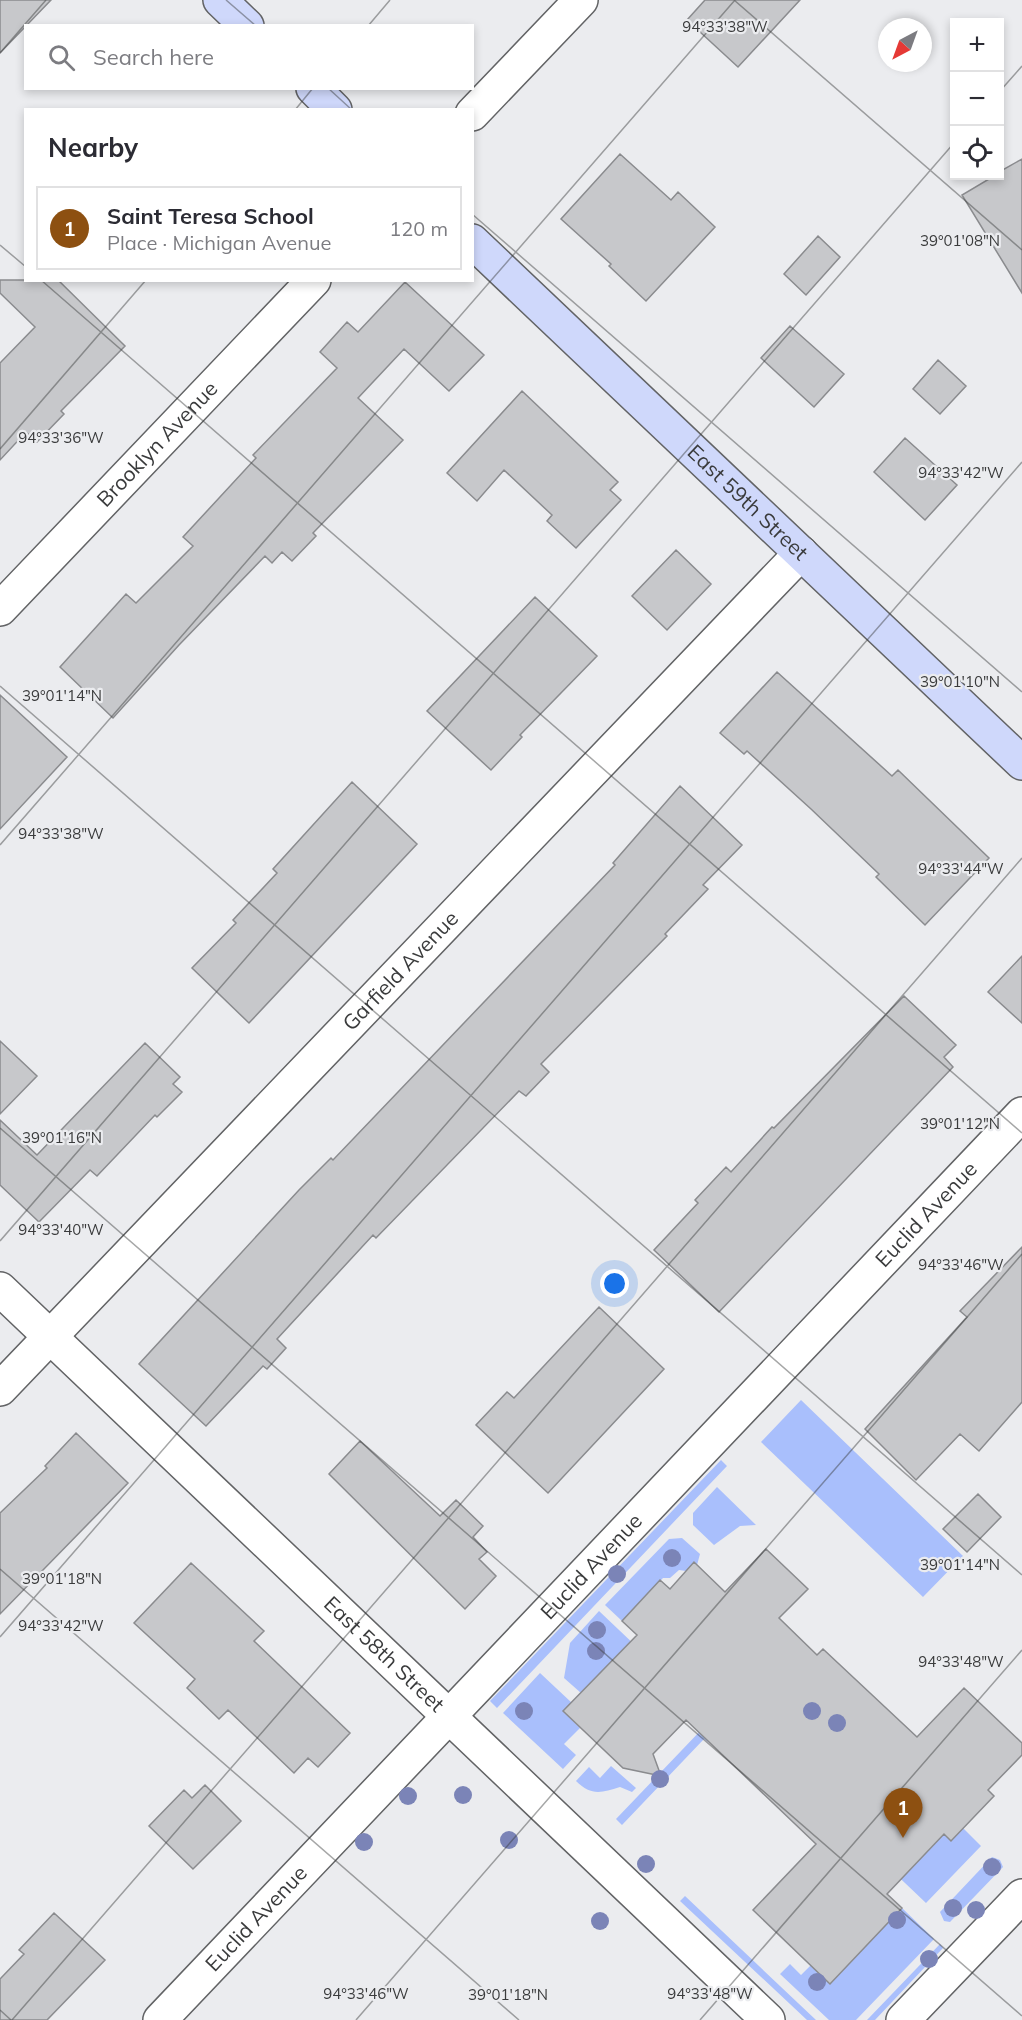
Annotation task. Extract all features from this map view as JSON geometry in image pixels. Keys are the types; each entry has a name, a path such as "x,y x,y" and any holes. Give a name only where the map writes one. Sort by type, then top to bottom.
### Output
{"street":[{"path":"220,0 245,24"},
{"path":"474,112 581,0"},
{"path":"315,90 333,108"},
{"name":"East 59th Street","path":"474,243 1022,763"},
{"name":"Brooklyn Avenue","path":"0,609 312,282"},
{"name":"Garfield Avenue","path":"0,1389 801,553"},
{"name":"Euclid Avenue","path":"160,2020 1022,1114"},
{"name":"East 58th Street","path":"0,1289 768,2020"},
{"path":"903,2020 1022,1896"}],"shaded area":[{"path":"801,1400 963,1556 923,1597 761,1442"},
{"path":"721,1460 727,1466 497,1708 490,1701"},
{"path":"717,1487 756,1525 740,1526 714,1545 693,1525 693,1513"},
{"path":"682,1538 700,1554 697,1565 686,1571 679,1570 670,1578 663,1578 622,1621 605,1605 669,1539"},
{"path":"599,1611 638,1648 581,1693 564,1678 570,1643"},
{"path":"540,1673 572,1703 564,1712 580,1728 564,1744 576,1755 563,1769 503,1713"},
{"path":"747,1682 750,1703 711,1744 704,1739 622,1825 616,1819"},
{"path":"611,1766 636,1788 632,1792 620,1787 596,1792 581,1786 576,1781 589,1767 600,1778"},
{"path":"963,1828 981,1846 926,1903 884,1863 904,1876 944,1834 951,1841"},
{"path":"992,1857 1000,1860 1003,1867 950,1922 944,1921 940,1912"},
{"path":"685,1896 816,2020 807,2020 680,1901"},
{"path":"902,1908 934,1939 856,2020 829,2020 780,1974 790,1964 801,1975 811,1965 831,1983"},
{"path":"940,1944 943,1948 875,2020 867,2020"}],"building":[{"path":"0,0 51,0 28,24 24,24 24,28 0,53"},
{"path":"705,0 800,0 738,67 687,20"},
{"path":"620,154 671,200 678,192 715,227 646,301 609,266 611,264 561,219"},
{"path":"1022,159 1022,293 962,195 987,180 1004,180 1004,169"},
{"path":"818,236 840,257 806,295 784,274"},
{"path":"0,280 60,282 125,346 61,411 64,414 37,442 26,432 0,460 0,363 35,327 0,293"},
{"path":"405,282 484,355 449,391 404,349 358,398 403,440 313,533 316,536 292,561 282,552 272,563 265,556 179,645 113,718 60,667 126,594 136,603 193,546 183,537 256,458 253,455 337,368 320,352 347,322 358,332"},
{"path":"790,326 844,374 814,407 761,358"},
{"path":"938,360 966,386 940,414 913,389"},
{"path":"522,391 618,482 610,490 621,500 576,548 547,521 552,515 504,470 477,501 447,473"},
{"path":"905,438 957,485 925,520 874,472"},
{"path":"676,550 711,584 667,630 632,596"},
{"path":"535,597 597,656 520,735 522,737 491,770 427,711"},
{"path":"777,672 892,776 898,770 989,858 925,925 876,877 879,874 811,809 747,751 744,754 720,733"},
{"path":"0,695 67,757 0,829"},
{"path":"352,782 417,844 249,1023 192,968 236,923 233,920 277,873 273,869"},
{"path":"680,786 742,845 703,885 708,889 665,934 667,936 541,1064 549,1072 526,1096 519,1091 376,1238 373,1235 277,1339 286,1348 267,1369 263,1366 206,1426 139,1364 299,1190 331,1158 333,1160 615,865 613,863"},
{"path":"1022,956 1022,1023 988,992"},
{"path":"904,996 956,1045 944,1057 953,1067 719,1312 654,1250 698,1203 695,1200 726,1167 731,1172 772,1127 774,1128"},
{"path":"0,1041 37,1076 0,1114"},
{"path":"145,1043 180,1077 173,1084 182,1092 157,1117 155,1115 97,1176 90,1170 39,1222 0,1185 0,1120 37,1155"},
{"path":"1022,1247 1022,1402 979,1451 960,1434 916,1480 865,1429 967,1317 960,1311"},
{"path":"599,1307 664,1369 548,1493 476,1425 507,1392 514,1398"},
{"path":"76,1433 128,1483 0,1614 0,1513 47,1468 45,1466"},
{"path":"360,1441 440,1516 456,1500 483,1526 473,1537 487,1552 479,1559 496,1576 465,1609 329,1474"},
{"path":"978,1494 1001,1517 967,1552 943,1529"},
{"path":"766,1549 808,1589 779,1618 817,1655 823,1649 917,1737 964,1688 1022,1743 1022,1755 988,1790 994,1796 951,1841 944,1834 887,1894 902,1908 830,1984 753,1910 816,1844 686,1720 653,1754 661,1776 623,1768 563,1711 637,1635 622,1621 660,1580 670,1589 694,1562 725,1592"},
{"path":"191,1563 264,1631 254,1641 350,1733 318,1767 308,1758 294,1773 228,1710 219,1719 187,1688 195,1679 134,1623"},
{"path":"205,1785 241,1821 193,1869 149,1826 184,1790 192,1798"},
{"path":"54,1913 105,1960 47,2020 0,2020 0,1979 24,1954 19,1950"}],"place":[{"name":"Saint Teresa School","path":"903,1838"}]}
